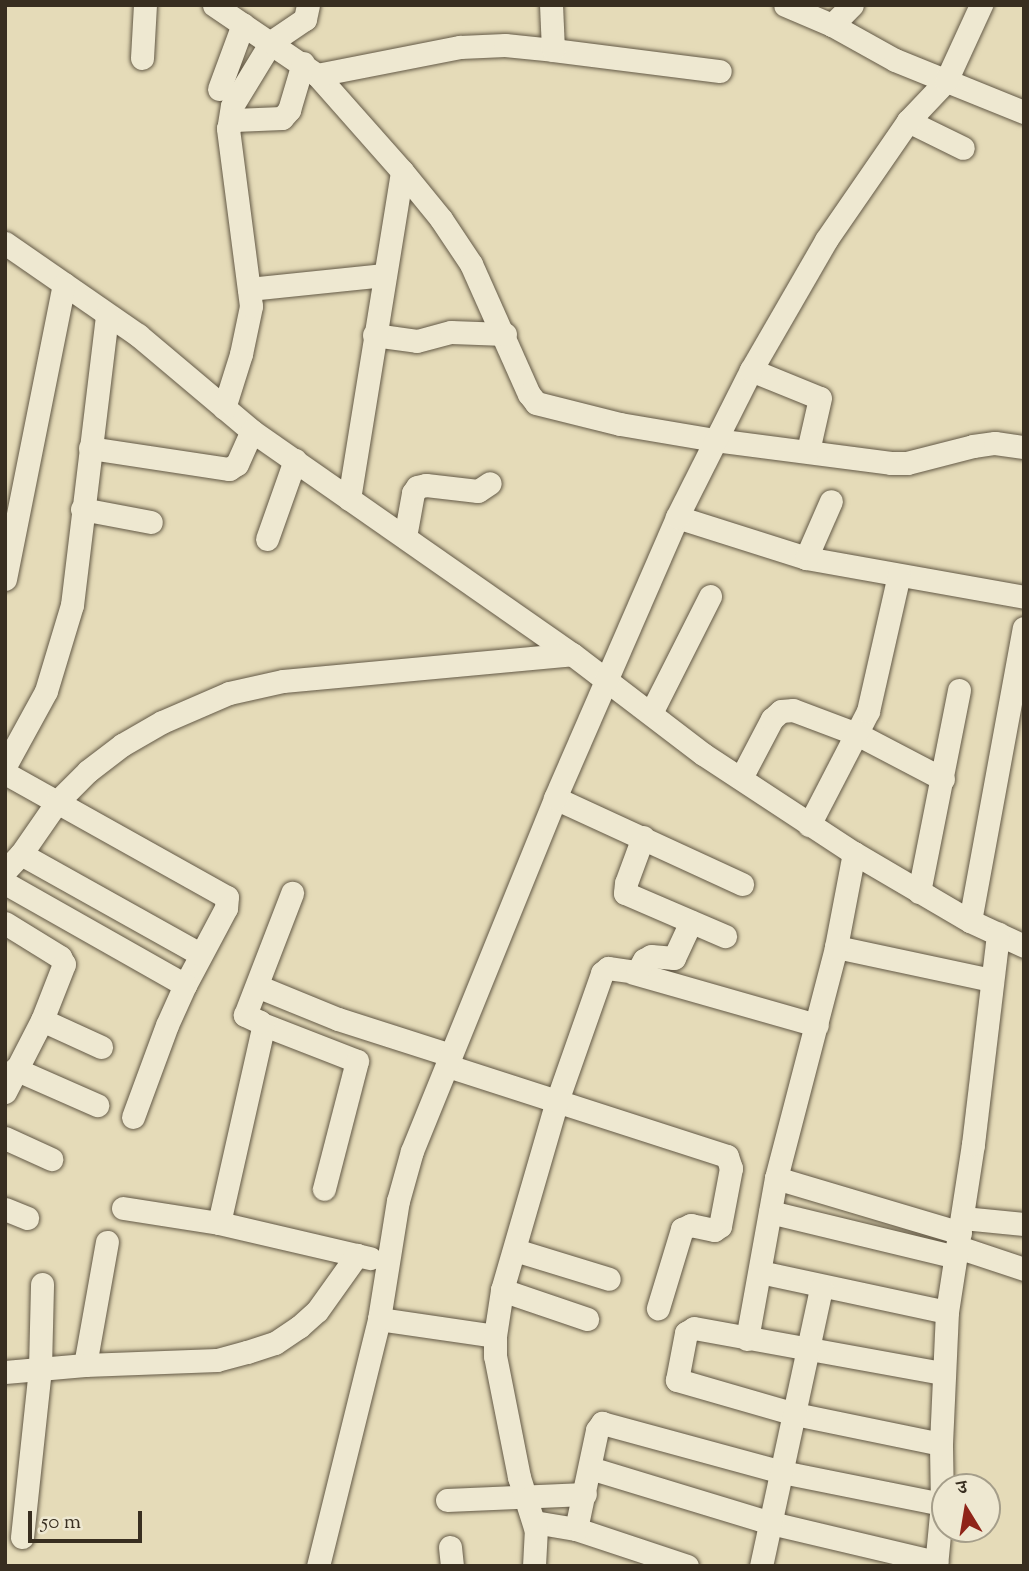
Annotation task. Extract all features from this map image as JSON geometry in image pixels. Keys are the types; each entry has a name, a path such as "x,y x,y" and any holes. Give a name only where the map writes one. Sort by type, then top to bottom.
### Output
{"street":[{"path":"142,58 145,5"},
{"path":"214,5 310,69 402,171 458,242 505,334 529,394 536,402 620,424 715,440 907,463 973,446 995,443 1024,446"},
{"path":"223,408 247,325 249,289 229,124 232,106 271,42 305,19 308,5"},
{"path":"551,5 553,50"},
{"path":"785,5 832,25 895,60 1024,112"},
{"path":"832,25 852,5"},
{"path":"318,1566 379,1319 386,1261 398,1200 412,1151 555,797 677,517 751,370 826,240 908,121 946,81 981,5"},
{"path":"219,89 243,23"},
{"path":"310,69 460,47 505,46 720,72"},
{"path":"229,124 234,120 282,118 289,110 310,69"},
{"path":"908,121 963,148"},
{"path":"349,499 373,335 402,171"},
{"path":"5,243 172,362 252,431 572,653 703,754 808,825 919,892 970,921 1024,946"},
{"path":"249,289 384,275"},
{"path":"5,579 13,498 64,284"},
{"path":"5,766 42,701 66,626 78,577 82,509 107,315"},
{"path":"373,335 417,341 451,332 505,334"},
{"path":"751,370 820,398 808,451"},
{"path":"90,449 229,468 237,464 252,431"},
{"path":"267,539 295,460"},
{"path":"405,537 413,493 417,487 426,485 478,491 490,483"},
{"path":"806,558 831,501"},
{"path":"82,509 151,522"},
{"path":"677,517 806,558 1024,597"},
{"path":"808,825 868,710 899,575"},
{"path":"651,713 710,596"},
{"path":"970,921 1024,628"},
{"path":"5,871 21,854 57,802 88,771 122,745 162,722 229,693 283,681 572,653"},
{"path":"919,892 959,690"},
{"path":"741,778 772,719 781,711 807,713 857,734 943,779"},
{"path":"5,773 227,897 226,908 185,985 133,1117"},
{"path":"555,797 742,884"},
{"path":"643,837 625,892 725,936"},
{"path":"747,1339 776,1178 836,947 854,853"},
{"path":"21,854 200,954"},
{"path":"5,883 185,985"},
{"path":"292,893 245,1017 357,1060 324,1189"},
{"path":"634,973 648,957 674,958 691,922"},
{"path":"5,923 63,960 64,968 42,1020 5,1092"},
{"path":"941,1473 942,1373 947,1312 999,933"},
{"path":"836,947 991,980"},
{"path":"534,1566 537,1539 501,1387 495,1336 502,1290 557,1101 602,973 608,968 634,973 817,1025"},
{"path":"257,986 557,1101 722,1153 731,1161 720,1226 714,1230 691,1225 682,1228 658,1308"},
{"path":"42,1020 101,1046"},
{"path":"219,1223 262,1024"},
{"path":"15,1069 97,1105"},
{"path":"5,1138 51,1159"},
{"path":"776,1178 959,1239 1024,1269"},
{"path":"123,1208 219,1223 386,1261"},
{"path":"5,1209 27,1218"},
{"path":"770,1212 959,1239 1024,1224"},
{"path":"85,1364 107,1242"},
{"path":"515,1250 608,1279"},
{"path":"5,1372 85,1364 217,1360 275,1343 317,1311 357,1255"},
{"path":"760,1272 821,1288 947,1312"},
{"path":"22,1537 40,1368 42,1284"},
{"path":"761,1566 795,1414 805,1349 821,1288"},
{"path":"502,1290 587,1320"},
{"path":"379,1319 495,1336"},
{"path":"941,1444 795,1414 678,1382 688,1330 694,1328 942,1373"},
{"path":"576,1529 597,1430 602,1423 782,1472 931,1502"},
{"path":"590,1468 771,1523 936,1564 938,1543"},
{"path":"447,1500 526,1499 585,1494"},
{"path":"534,1522 576,1529 682,1565"}]}
